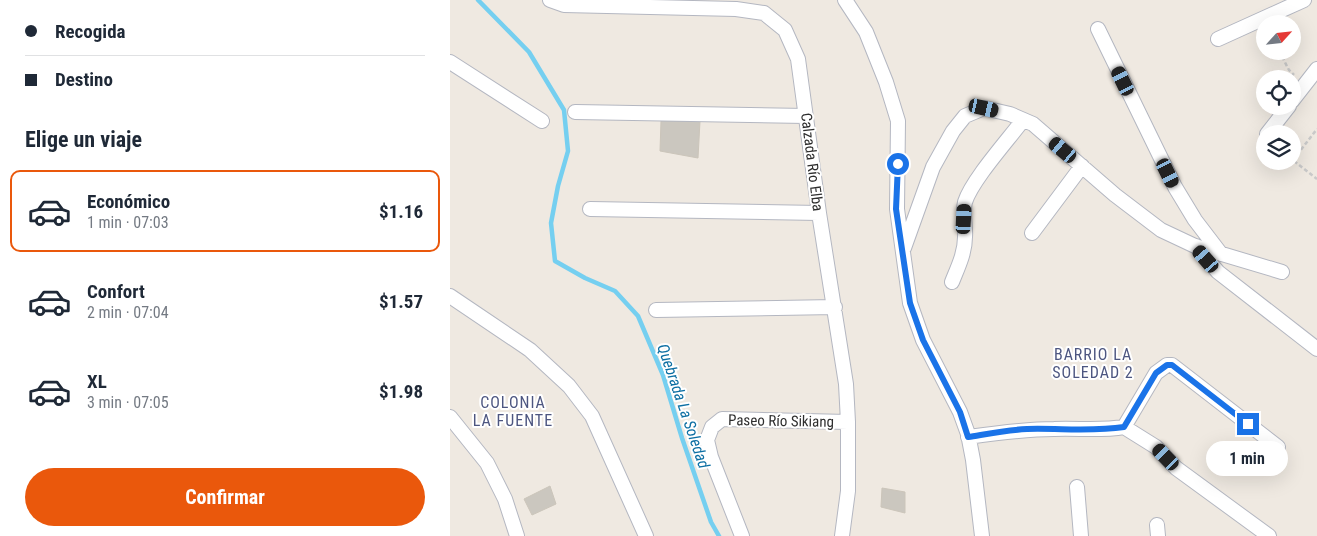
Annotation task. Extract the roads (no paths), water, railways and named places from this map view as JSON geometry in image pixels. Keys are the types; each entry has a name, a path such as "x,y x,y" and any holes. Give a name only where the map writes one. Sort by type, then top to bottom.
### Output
{"street":[{"name":"Calzada Río Elba","path":"550,0 564,4 736,9 764,13 785,30 798,59 818,212 835,307 846,384 848,490 842,536"},
{"path":"846,0 866,32 886,82 898,121 896,209 910,303 923,340 960,412 968,437 973,460 982,536"},
{"path":"1218,39 1304,0"},
{"path":"1098,30 1175,187 1195,220 1221,254"},
{"path":"450,62 542,121"},
{"path":"1301,90 1317,69"},
{"path":"903,252 933,167 953,131 965,116 984,108 1010,114 1033,124 1115,195 1161,230 1195,246 1282,272"},
{"path":"575,112 806,116"},
{"path":"1274,125 1282,115"},
{"path":"952,282 962,257 966,238 965,203 974,183 1023,120"},
{"path":"1032,233 1082,166"},
{"path":"590,209 818,212"},
{"path":"1195,246 1218,272 1317,349"},
{"path":"450,296 530,350 569,386 592,416 646,536"},
{"path":"656,310 835,307"},
{"path":"1124,427 1156,373 1167,365 1172,365 1278,447"},
{"path":"450,417 487,463 505,499 517,536"},
{"name":"Paseo Río Sikiang","path":"742,536 711,457 707,440 712,427 722,419 848,422"},
{"path":"968,437 1024,430 1069,428 1106,430 1124,427 1156,447 1176,468 1269,536"},
{"path":"1077,487 1081,536"}],"waterway":[{"name":"Quebrada La Soledad","path":"478,0 529,52 564,110 568,151 558,186 551,223 555,261 585,278 615,291 638,316 663,375 711,522 719,536"}],"district":[{"name":"BARRIO LA SOLEDAD 2","path":"1093,363"},
{"name":"COLONIA LA FUENTE","path":"513,411"}]}
